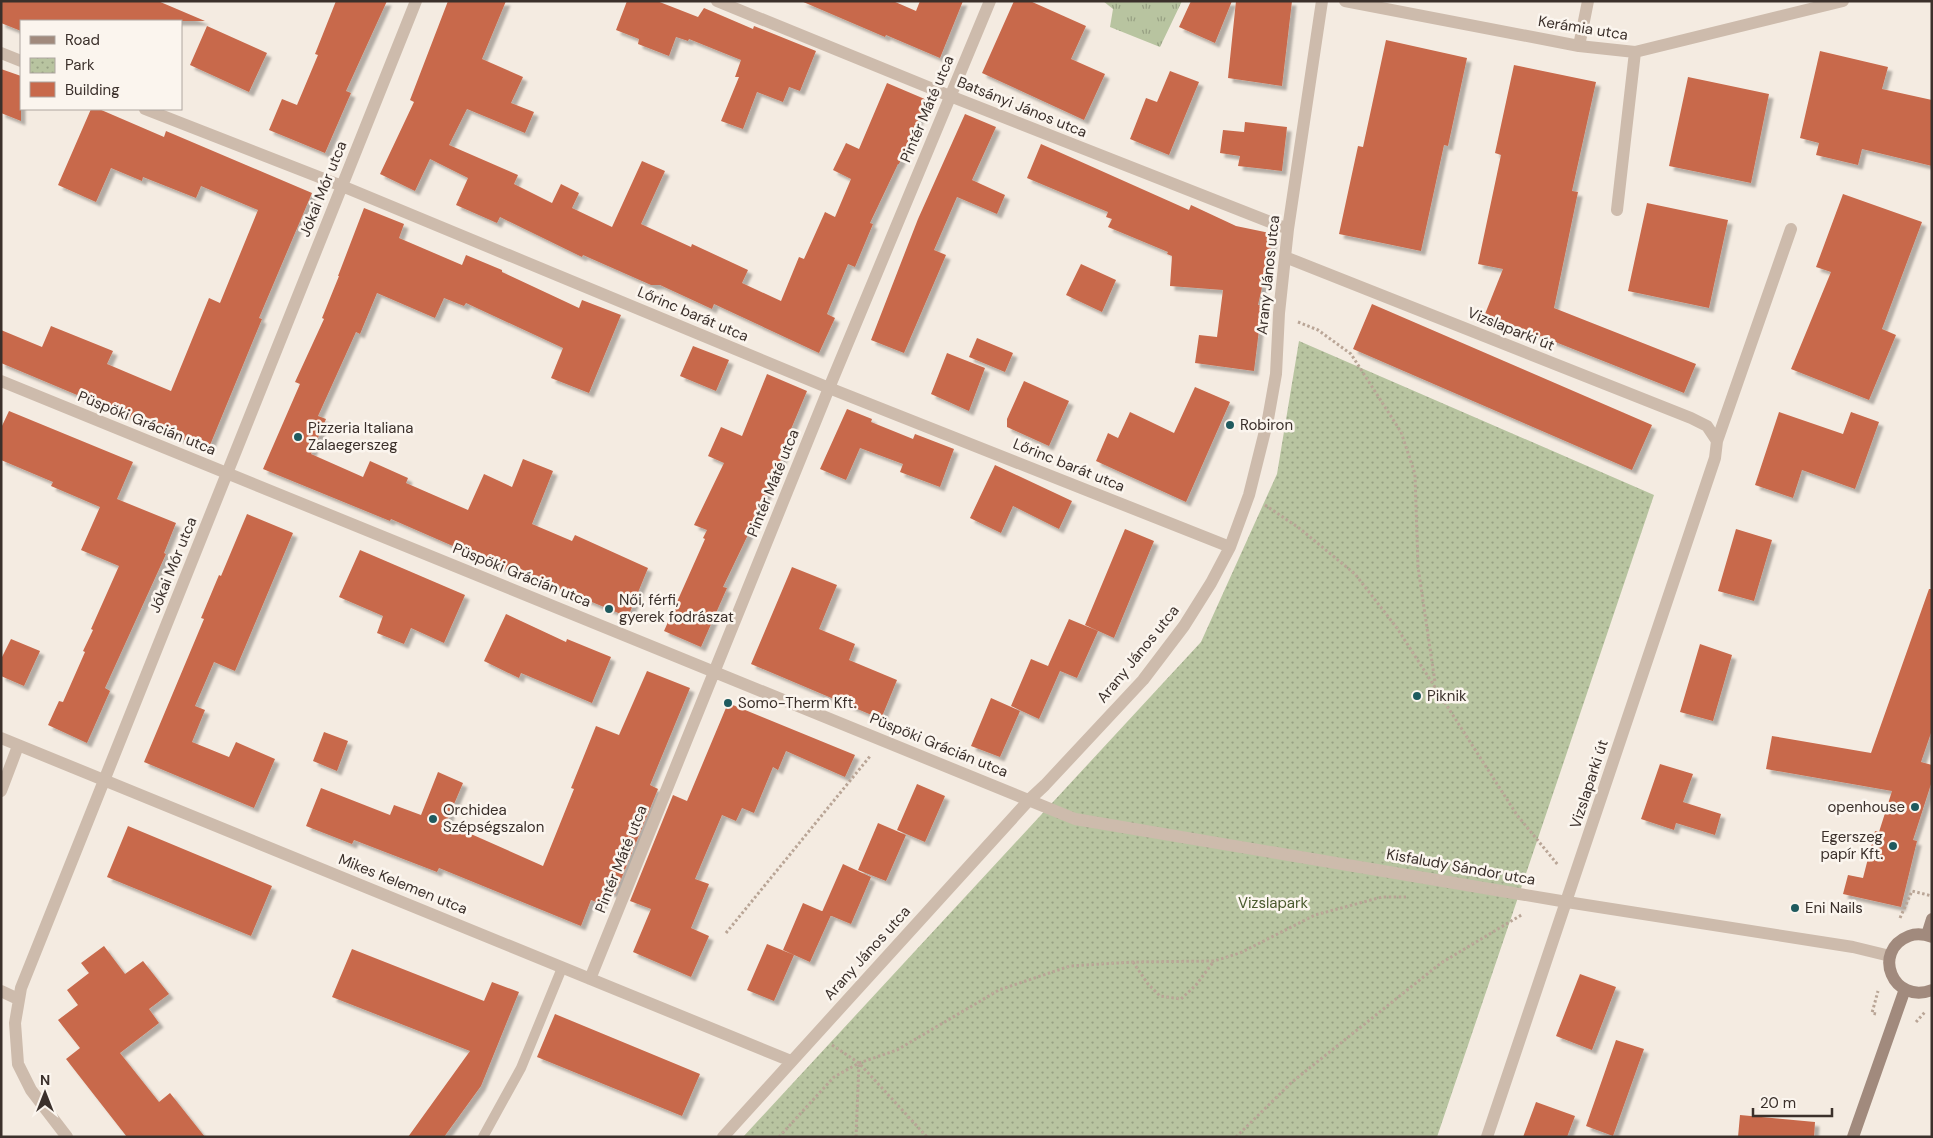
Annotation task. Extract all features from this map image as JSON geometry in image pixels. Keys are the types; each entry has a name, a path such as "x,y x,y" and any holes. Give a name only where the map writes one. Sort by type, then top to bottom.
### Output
{"street":[{"name":"Jókai Mór utca","path":"67,1137 31,1090 18,1064 14,1022 20,988 416,1"},
{"name":"Batsányi János utca","path":"717,1 1288,230"},
{"name":"Pintér Máté utca","path":"590,979 829,388 990,1"},
{"name":"Arany János utca","path":"723,1137 1030,799 1052,779 1143,680 1184,626 1211,583 1230,547 1250,495 1268,419 1276,374 1279,313 1288,230 1322,1"},
{"name":"Kerámia utca","path":"1345,1 1579,46 1635,52 1843,1"},
{"path":"1579,46 1588,1"},
{"path":"1617,210 1635,52"},
{"path":"1,53 20,61"},
{"name":"Lőrinc barát utca","path":"148,110 342,186 829,388 1230,547"},
{"name":"Vizslaparki út","path":"1487,1137 1715,458 1717,441 1791,229"},
{"name":"Vizslaparki út","path":"1285,257 1691,418 1707,426 1717,441"},
{"name":"Püspöki Grácián utca","path":"1,381 1030,799"},
{"name":"Mikes Kelemen utca","path":"1,738 791,1061"},
{"path":"1,791 18,746"},
{"name":"Kisfaludy Sándor utca","path":"1030,799 1075,819 1566,902 1853,947 1890,956"},
{"path":"1932,919 1929,936 1914,934 1901,940 1896,944 1889,962 1895,981 1905,989 1916,993 1932,990"},
{"path":"1853,1137 1905,989"},
{"path":"1,991 18,999"}],"lane":[{"path":"483,1137 521,1068 562,968"}],"path":[{"path":"1279,313 1318,330 1351,354 1400,432 1415,474 1418,567 1435,685"},
{"path":"1250,495 1299,528 1355,574 1397,628 1517,815 1573,883"},
{"path":"726,933 884,740"},
{"path":"1899,921 1912,891 1932,896"},
{"path":"779,1137 834,1077 859,1063 897,1050 999,990 1070,966 1214,960 1240,953 1315,915 1382,897 1415,896"},
{"path":"1515,912 1558,924"},
{"path":"1236,1137 1292,1082 1441,963 1524,914"},
{"path":"1133,962 1148,984 1160,996 1181,999 1196,985 1214,960"},
{"path":"1880,986 1872,1013 1882,1016"},
{"path":"1911,1027 1932,1006"},
{"path":"816,1034 859,1063 926,1137"},
{"path":"856,1137 859,1063"}],"green space":[{"path":"1103,1 1182,1 1160,47 1110,27 1113,9"},
{"name":"Vizslapark","path":"1299,341 1654,495 1437,1137 743,1137 1201,642 1277,474"}],"building":[{"path":"1,1 158,1 205,21 20,20 20,31 1,23"},
{"path":"336,1 387,1 346,91 351,93 325,153 269,130 282,99 297,105 318,55 315,54"},
{"path":"448,1 506,1 482,59 523,77 511,103 534,112 525,133 467,109 449,145 518,175 514,184 552,203 561,184 579,193 572,208 612,227 642,161 665,171 641,224 691,247 692,244 748,270 742,283 781,301 799,257 804,259 825,212 835,217 851,179 833,170 846,143 859,149 887,83 927,100 899,164 870,223 873,224 855,267 848,264 827,314 835,318 819,353 714,304 712,309 660,285 651,285 583,255 582,257 500,217 497,223 456,205 468,178 430,159 415,191 380,174 414,102 410,100"},
{"path":"627,1 657,1 698,17 704,8 753,29 754,26 816,51 800,91 789,87 783,102 757,92 743,129 721,121 739,77 735,77 741,60 689,39 688,41 676,37 669,56 638,44 639,39 616,30"},
{"path":"801,1 893,1 916,11 920,1 963,1 940,58"},
{"path":"1014,1 1030,1 1086,26 1071,59 1105,74 1084,120 982,73"},
{"path":"1191,1 1232,1 1215,43 1179,27"},
{"path":"1236,1 1292,1 1282,86 1228,78"},
{"path":"207,26 267,53 249,92 190,65"},
{"path":"1386,40 1467,58 1448,146 1444,145 1421,251 1339,234 1358,146 1363,147"},
{"path":"1820,51 1888,67 1882,89 1932,100 1932,166 1862,149 1858,165 1816,155 1819,143 1800,138"},
{"path":"1514,65 1596,82 1572,191 1578,192 1554,308 1696,364 1684,393 1485,314 1503,269 1478,264 1501,155 1495,153"},
{"path":"1,69 20,76 21,121 1,113"},
{"path":"1170,71 1199,82 1169,155 1130,139 1146,98 1157,102"},
{"path":"1688,77 1769,94 1751,183 1669,166"},
{"path":"91,110 101,110 164,137 166,131 312,193 259,318 262,319 208,450 1,363 1,330 42,347 51,326 113,351 107,364 171,391 209,298 220,303 258,210 201,186 196,198 143,177 142,181 111,168 96,202 58,185"},
{"path":"965,114 996,127 972,180 1005,195 997,214 957,197 934,250 946,255 904,353 871,340 918,219"},
{"path":"1245,122 1287,127 1282,171 1238,166 1240,156 1220,153 1223,130 1244,132"},
{"path":"1041,144 1189,210 1191,205 1236,226 1274,234 1258,305 1262,305 1254,371 1195,363 1199,335 1217,337 1223,290 1170,286 1172,256 1167,254 1168,252 1108,227 1112,219 1106,217 1108,212 1027,178"},
{"path":"1843,194 1922,222 1882,329 1896,335 1869,400 1791,369 1831,272 1816,267"},
{"path":"1647,203 1728,220 1709,308 1628,291"},
{"path":"364,208 404,224 399,238 462,265 466,255 502,270 502,272 579,308 582,300 621,315 589,393 551,378 563,348 466,303 464,306 444,298 435,318 377,293 360,334 356,332 318,416 326,419 311,454 363,477 370,461 408,478 406,483 468,510 484,474 512,487 523,459 553,471 532,524 572,541 575,535 648,568 628,617 534,578 533,581 391,519 390,521 263,469 300,384 295,382 324,319 322,318"},
{"path":"1081,264 1116,280 1102,312 1066,295"},
{"path":"1372,304 1652,425 1632,470 1353,349"},
{"path":"977,338 1013,353 1005,372 969,357"},
{"path":"693,346 729,360 716,391 680,376"},
{"path":"947,353 985,368 969,411 931,394"},
{"path":"767,374 807,391 781,453 784,454 723,587 727,588 701,647 664,631 705,539 703,538 707,530 694,525 724,463 708,456 721,427 742,436"},
{"path":"1024,381 1069,401 1049,446 1007,427 1007,419"},
{"path":"1195,387 1230,402 1186,502 1096,461 1108,433 1118,438 1130,412 1174,433"},
{"path":"847,409 872,419 871,422 913,439 915,434 954,449 940,487 900,472 903,464 860,448 846,480 820,469"},
{"path":"9,411 133,462 117,499 176,523 164,553 166,554 105,688 110,691 87,743 48,725 59,701 63,702 85,652 83,651 93,630 91,629 119,566 81,550 100,507 51,486 53,482 1,460 1,428"},
{"path":"1779,412 1843,434 1851,412 1879,422 1855,489 1802,470 1793,498 1755,485"},
{"path":"995,465 1072,501 1059,529 1013,506 1001,533 970,518"},
{"path":"247,514 293,533 235,671 214,662 195,706 205,710 192,742 229,757 236,742 275,759 254,808 144,762 204,619 201,618"},
{"path":"1125,529 1154,541 1114,638 1085,625"},
{"path":"1736,529 1772,540 1754,601 1718,591"},
{"path":"360,550 465,595 444,643 411,628 404,644 377,633 383,616 339,597"},
{"path":"792,567 837,585 819,629 855,644 849,660 897,680 881,719 751,664"},
{"path":"1929,589 1932,589 1932,730 1921,762 1932,765 1932,781 1913,840 1917,841 1901,907 1843,894 1848,875 1863,878 1875,831 1879,832 1892,791 1766,769 1772,736 1871,753"},
{"path":"506,614 566,642 567,639 611,657 592,703 521,673 519,678 484,661"},
{"path":"1069,619 1098,631 1077,678 1060,671 1039,719 1011,706 1031,659 1048,666"},
{"path":"11,639 40,651 24,686 1,676 1,659"},
{"path":"1700,644 1732,655 1713,721 1680,712"},
{"path":"647,671 690,688 650,785 658,789 615,894 607,891 602,904 591,900 581,926 439,868 437,872 354,840 352,844 306,826 321,788 390,815 394,805 421,815 438,772 463,783 446,823 543,866 574,789 571,788 596,726 619,735"},
{"path":"991,698 1020,711 1000,757 971,746"},
{"path":"728,703 855,755 845,777 786,751 778,770 773,767 754,813 742,808 736,821 722,815 695,879 709,884 691,928 709,936 691,977 633,952 651,909 630,901 673,795 687,801"},
{"path":"324,732 348,741 337,771 313,761"},
{"path":"1660,764 1693,774 1683,802 1721,814 1715,835 1676,823 1674,830 1641,819"},
{"path":"917,784 945,796 925,842 897,830"},
{"path":"878,823 906,835 886,881 858,870"},
{"path":"128,826 272,886 251,936 107,877"},
{"path":"843,864 871,877 851,924 822,912"},
{"path":"803,903 831,915 810,962 783,950"},
{"path":"767,944 794,955 774,1001 747,990"},
{"path":"104,946 125,974 143,961 169,994 149,1009 159,1023 120,1053 159,1102 170,1093 205,1137 127,1137 66,1059 80,1048 58,1020 78,1005 67,990 89,973 81,963"},
{"path":"352,949 484,1001 492,982 519,992 481,1086 444,1137 408,1137 470,1051 332,997"},
{"path":"1580,974 1616,987 1592,1050 1556,1036"},
{"path":"555,1014 700,1074 682,1116 537,1057"},
{"path":"1616,1040 1644,1049 1613,1136 1586,1126"},
{"path":"1536,1102 1575,1116 1567,1137 1523,1137"},
{"path":"1740,1115 1815,1122 1814,1137 1738,1137"}],"place":[{"name":"Robiron","path":"1230,425"},
{"name":"Pizzeria Italiana Zalaegerszeg","path":"298,437"},
{"name":"Női, férfi, gyerek fodrászat","path":"609,609"},
{"name":"Piknik","path":"1417,696"},
{"name":"Somo-Therm Kft.","path":"728,703"},
{"name":"openhouse","path":"1915,807"},
{"name":"Orchidea Szépségszalon","path":"433,819"},
{"name":"Egerszeg papír Kft.","path":"1893,846"},
{"name":"Eni Nails","path":"1795,908"}]}
